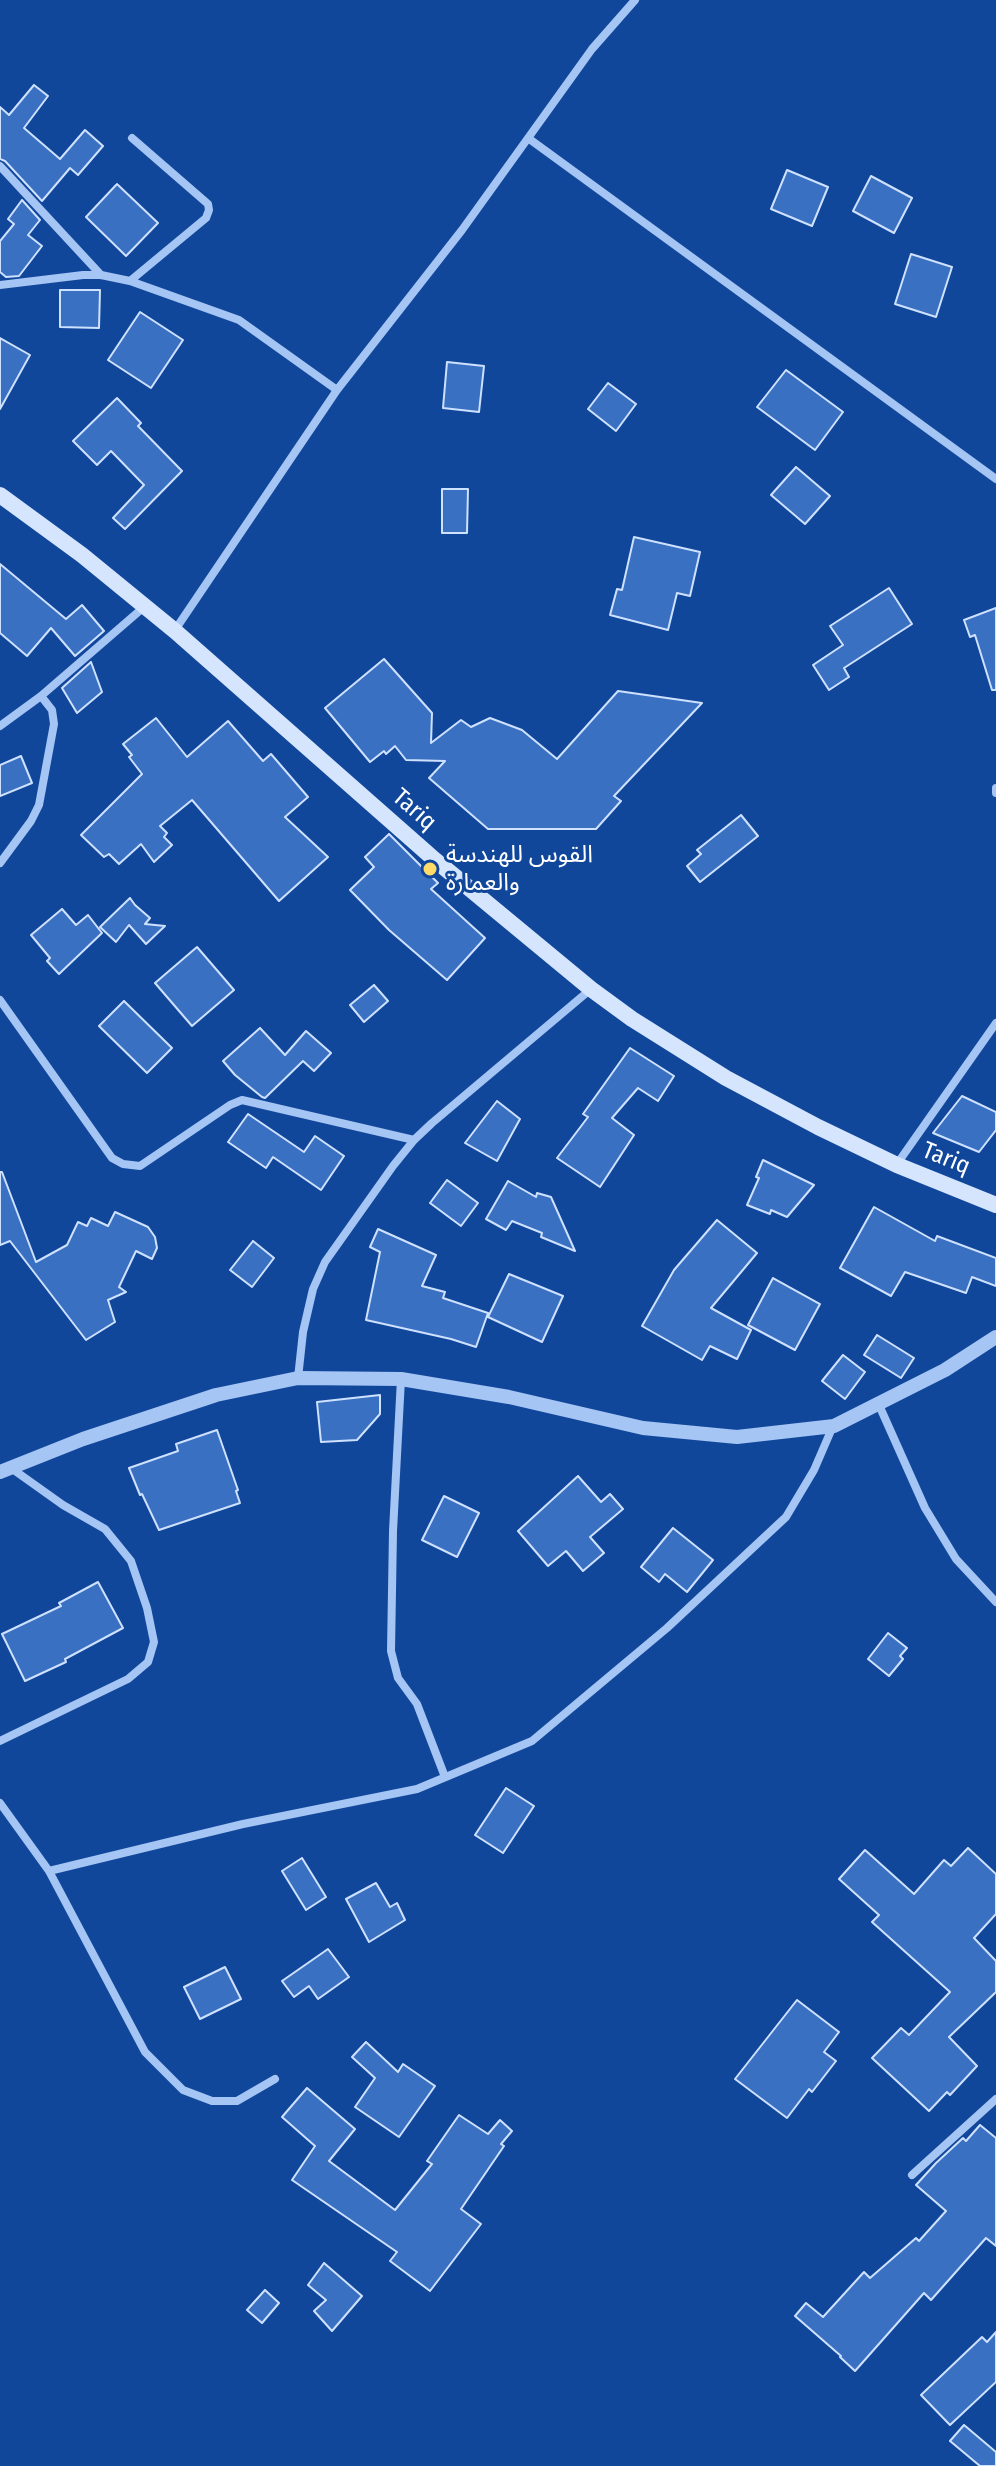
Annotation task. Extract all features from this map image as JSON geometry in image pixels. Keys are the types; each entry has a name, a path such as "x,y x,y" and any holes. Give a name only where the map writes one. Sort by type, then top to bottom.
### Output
{"main road":[{"name":"Tariq","path":"0,495 82,555 175,631 435,860 591,989 632,1019 726,1078 818,1127 897,1165 996,1205"}],"street":[{"path":"175,631 337,390 462,230 592,49 635,0"},
{"path":"130,281 206,218 209,210 208,204 132,138"},
{"path":"528,138 996,479"},
{"path":"0,166 101,275"},
{"path":"0,285 83,275 130,281 239,320 337,390"},
{"path":"0,726 41,696 144,607"},
{"path":"0,863 39,805 54,724 52,710 41,696"},
{"path":"298,1378 303,1332 313,1289 325,1262 414,1140 591,989"},
{"path":"0,1000 112,1158 123,1164 140,1166 242,1100 414,1140"},
{"path":"897,1165 996,1023"},
{"path":"6,1470 83,1439 216,1395 298,1378 401,1379 509,1397 643,1428 737,1437 834,1426 945,1370 996,1337"},
{"path":"401,1379 391,1651 398,1678 417,1704 445,1777"},
{"path":"879,1405 925,1508 956,1559 996,1602"},
{"path":"49,1871 243,1824 417,1789 532,1741 667,1628 786,1517 814,1470 834,1426"},
{"path":"0,1741 128,1679 148,1662 154,1642 147,1608 131,1561 105,1529 6,1470"},
{"path":"0,1803 49,1871 145,2052 183,2090 212,2101 237,2101 275,2079"},
{"path":"912,2175 996,2099"}],"building":[{"path":"34,85 48,96 24,128 60,159 85,130 103,146 78,175 70,168 42,201 0,159 0,107 9,115"},
{"path":"787,170 828,187 812,226 771,209"},
{"path":"871,176 912,198 894,233 853,211"},
{"path":"117,184 158,223 126,256 86,217"},
{"path":"22,200 40,220 28,235 42,246 19,276 6,277 0,272 0,241 14,224 8,219"},
{"path":"911,254 952,267 936,317 895,304"},
{"path":"60,290 100,290 99,328 60,327"},
{"path":"140,312 183,340 151,388 108,360"},
{"path":"0,338 30,355 0,409"},
{"path":"447,362 484,366 479,412 443,408"},
{"path":"786,370 843,412 815,450 757,407"},
{"path":"608,383 636,404 616,431 588,409"},
{"path":"117,398 141,423 138,426 182,471 125,529 113,518 144,485 111,451 97,465 73,441"},
{"path":"796,467 830,496 805,524 771,495"},
{"path":"442,489 468,489 467,533 442,533"},
{"path":"634,537 700,552 690,596 677,593 668,630 610,615 617,589 622,590"},
{"path":"0,564 66,619 82,605 104,631 75,656 51,628 27,656 0,633"},
{"path":"889,588 912,624 844,668 849,677 829,690 813,665 843,645 830,626"},
{"path":"996,608 996,690 992,690 975,635 970,637 964,620"},
{"path":"384,659 432,713 431,743 461,720 471,727 490,718 522,730 557,759 618,691 702,703 614,796 621,801 596,829 488,829 429,778 445,761 406,760 395,746 370,762 325,708"},
{"path":"91,662 102,692 77,713 62,688"},
{"path":"156,718 187,757 228,721 263,761 271,754 308,797 285,817 328,857 279,901 192,800 160,826 167,833 164,837 172,845 154,862 141,844 119,864 109,854 104,857 81,835 142,774 123,744"},
{"path":"21,756 32,783 0,796 0,765"},
{"path":"741,815 758,836 700,882 687,866 701,854 697,850"},
{"path":"389,834 438,883 431,889 485,938 447,980 389,930 350,890 374,867 365,857"},
{"path":"130,898 150,918 145,924 165,926 146,944 129,925 116,942 100,927"},
{"path":"62,909 76,925 88,915 102,933 59,974 31,935"},
{"path":"197,947 234,990 192,1026 155,983"},
{"path":"374,985 388,1001 364,1022 350,1005"},
{"path":"124,1001 172,1048 147,1073 99,1026"},
{"path":"260,1028 285,1055 306,1031 331,1053 314,1071 303,1061 265,1098 262,1097 223,1061"},
{"path":"630,1048 674,1076 658,1101 638,1088 612,1118 634,1135 600,1187 557,1158 588,1117 583,1114"},
{"path":"962,1096 996,1112 996,1130 979,1152 933,1133"},
{"path":"497,1101 520,1119 497,1161 465,1143"},
{"path":"248,1114 304,1152 315,1136 344,1156 321,1190 273,1157 266,1168 228,1142"},
{"path":"763,1160 814,1185 787,1217 747,1205"},
{"path":"0,1172 36,1262 67,1245 78,1222 87,1226 91,1218 108,1226 115,1212 148,1227 155,1237 157,1248 152,1259 136,1251 119,1287 126,1292 108,1300 115,1322 86,1340 10,1241 0,1245"},
{"path":"447,1180 478,1203 461,1226 430,1203"},
{"path":"508,1181 536,1197 537,1193 551,1197 575,1251 512,1221 506,1230 486,1219"},
{"path":"874,1207 935,1241 937,1236 996,1258 996,1286 972,1277 966,1293 905,1272 891,1296 840,1268"},
{"path":"717,1220 757,1253 711,1308 751,1330 737,1359 710,1346 702,1360 642,1326 674,1270"},
{"path":"378,1229 436,1255 422,1286 445,1292 443,1298 488,1313 476,1347 366,1320 380,1252 370,1247"},
{"path":"253,1241 274,1258 252,1287 230,1270"},
{"path":"509,1274 563,1296 542,1342 488,1317"},
{"path":"773,1278 820,1304 795,1350 748,1325"},
{"path":"877,1335 914,1358 901,1378 864,1355"},
{"path":"843,1355 865,1372 845,1399 822,1381"},
{"path":"380,1395 380,1414 357,1440 321,1442 317,1402"},
{"path":"217,1430 240,1503 159,1530 129,1468 178,1451 176,1444"},
{"path":"578,1476 601,1502 610,1494 623,1509 590,1537 604,1553 583,1571 566,1551 548,1566 518,1531"},
{"path":"444,1496 479,1513 457,1557 422,1540"},
{"path":"673,1528 713,1560 687,1592 665,1574 659,1582 641,1567"},
{"path":"98,1582 123,1628 65,1659 66,1662 25,1681 2,1634 61,1606 59,1603"},
{"path":"888,1633 907,1648 900,1656 903,1659 889,1676 868,1659"},
{"path":"506,1788 534,1806 503,1853 475,1835"},
{"path":"968,1848 996,1874 996,1914 974,1938 996,1961 996,1992 949,2037 977,2066 950,2095 947,2092 929,2111 872,2058 901,2028 909,2035 950,1992 872,1922 879,1915 839,1879 865,1850 914,1894 944,1860 951,1866"},
{"path":"302,1858 326,1897 306,1910 282,1871"},
{"path":"376,1883 390,1907 397,1903 405,1920 369,1942 346,1899"},
{"path":"328,1949 349,1977 318,1999 309,1986 294,1997 282,1981"},
{"path":"225,1967 241,1999 200,2019 184,1987"},
{"path":"797,2000 839,2032 824,2052 836,2061 787,2118 735,2079"},
{"path":"366,2042 398,2072 403,2064 435,2086 399,2137 355,2107 375,2078 352,2057"},
{"path":"307,2088 355,2129 329,2161 395,2210 432,2164 427,2161 459,2115 488,2134 500,2120 512,2131 461,2209 481,2224 430,2291 390,2261 397,2252 292,2180 315,2146 282,2117"},
{"path":"980,2125 996,2138 996,2246 986,2238 931,2300 924,2293 855,2371 795,2316 806,2303 823,2317 864,2272 870,2278 916,2238 919,2241 946,2211 916,2185"},
{"path":"324,2263 362,2296 332,2331 314,2311 326,2300 308,2285"},
{"path":"265,2290 279,2303 262,2323 247,2310"},
{"path":"996,2332 996,2382 950,2425 921,2395 982,2337 987,2342"},
{"path":"964,2425 996,2452 996,2466 980,2466 950,2441"}],"place":[{"name":"القوس للهندسة والعمارة","path":"430,869"}]}
